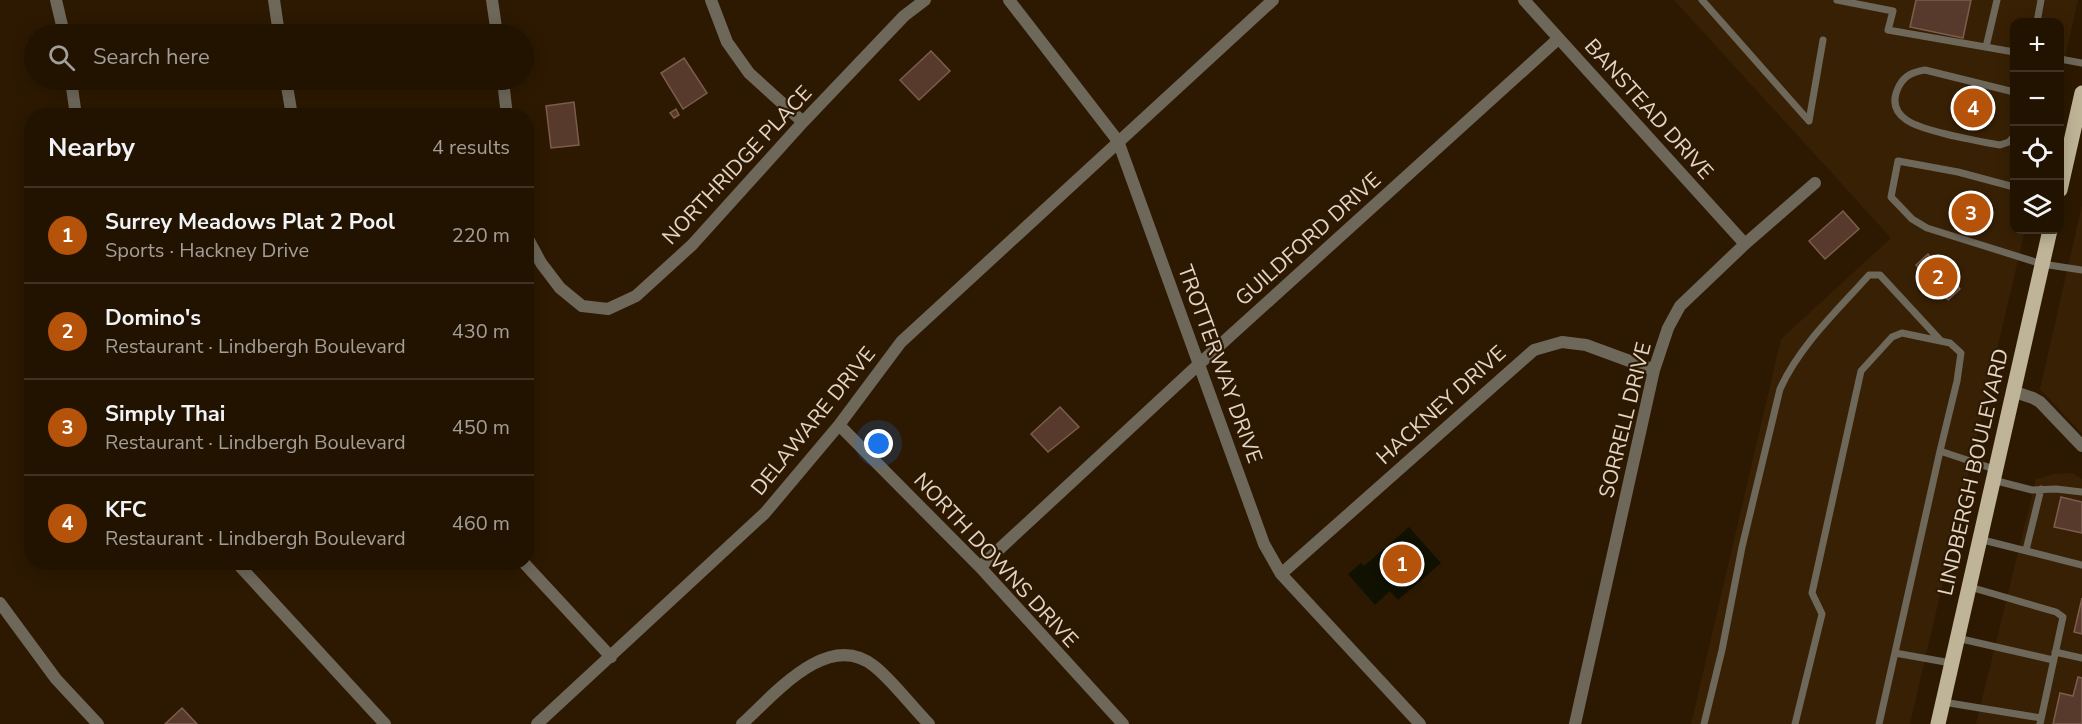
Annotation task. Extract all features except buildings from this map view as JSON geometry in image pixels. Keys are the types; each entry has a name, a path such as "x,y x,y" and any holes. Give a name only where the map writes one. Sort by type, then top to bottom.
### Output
{"main road":[{"path":"2064,150 2081,101"},
{"name":"LINDBERGH BOULEVARD","path":"1938,724 2049,234"}],"street":[{"path":"56,0 62,24"},
{"path":"274,0 278,24"},
{"path":"492,0 496,24"},
{"path":"711,0 727,42 749,73 803,122"},
{"name":"NORTHRIDGE PLACE","path":"534,250 560,288 582,306 608,309 636,296 692,245 803,122 904,16 925,0"},
{"name":"TROTTERWAY DRIVE","path":"1009,0 1119,141 1264,544 1281,574 1420,724"},
{"name":"DELAWARE DRIVE","path":"537,724 765,513 839,424 901,342 1273,0"},
{"name":"BANSTEAD DRIVE","path":"1524,0 1745,244"},
{"name":"GUILDFORD DRIVE","path":"980,567 1198,365 1558,39"},
{"path":"72,90 75,108"},
{"path":"287,90 290,108"},
{"path":"504,90 506,108"},
{"name":"SORRELL DRIVE","path":"1575,724 1654,370 1668,328 1680,306 1745,244 1815,183"},
{"name":"HACKNEY DRIVE","path":"1281,574 1534,350 1563,342 1586,345 1654,370"},
{"path":"2012,391 2040,402 2082,446"},
{"name":"NORTH DOWNS DRIVE","path":"839,424 980,567 1123,724"},
{"path":"243,570 384,724"},
{"path":"530,570 610,657"},
{"path":"0,603 56,679 98,724"},
{"path":"742,724 792,678 819,659 847,654 873,665 928,724"}],"lane":[{"path":"1702,0 1809,121 1823,40"},
{"path":"1837,0 1893,11 1888,30 2010,51"},
{"path":"1986,47 1997,0"},
{"path":"2038,18 2041,0"},
{"path":"2064,60 2082,63"},
{"path":"2010,91 1925,70 1914,72 1903,79 1896,92 1895,103 1900,115 1911,124 1926,129 2000,145 2010,141"},
{"path":"2010,186 1958,172 1898,161 1891,197 1912,219 1927,228 2042,264 2082,270"},
{"path":"1704,724 1722,650 1742,547 1780,389 1788,372 1814,336 1869,275 1880,275 1941,341"},
{"path":"1795,724 1822,614 1812,593 1862,371 1892,337 1902,333 1950,343 1960,353 1957,381 1879,724"},
{"path":"1940,451 2032,490 2056,489 2082,492"},
{"path":"2026,550 2041,489"},
{"path":"1979,539 2082,565"},
{"path":"1942,702 2041,721 2063,617 2056,612 1968,586"},
{"path":"1957,638 2054,656 2082,658"},
{"path":"1895,653 1951,663"}],"shaded area":[{"path":"1674,0 2078,0 2064,62 2064,18 2010,18 2010,234 2024,234 1910,724 1691,724 1781,339 1891,238"},
{"path":"2082,205 2082,434 2040,389"},
{"path":"2072,473 2082,479 2082,724 1976,724 2036,479 2055,474"},
{"path":"1409,527 1441,563 1398,600 1390,591 1375,605 1348,574 1361,563 1364,566"}],"place":[{"name":"KFC","path":"1973,108"},
{"name":"Simply Thai","path":"1971,213"},
{"name":"Domino's","path":"1938,277"},
{"name":"Surrey Meadows Plat 2 Pool","path":"1402,564"}]}
